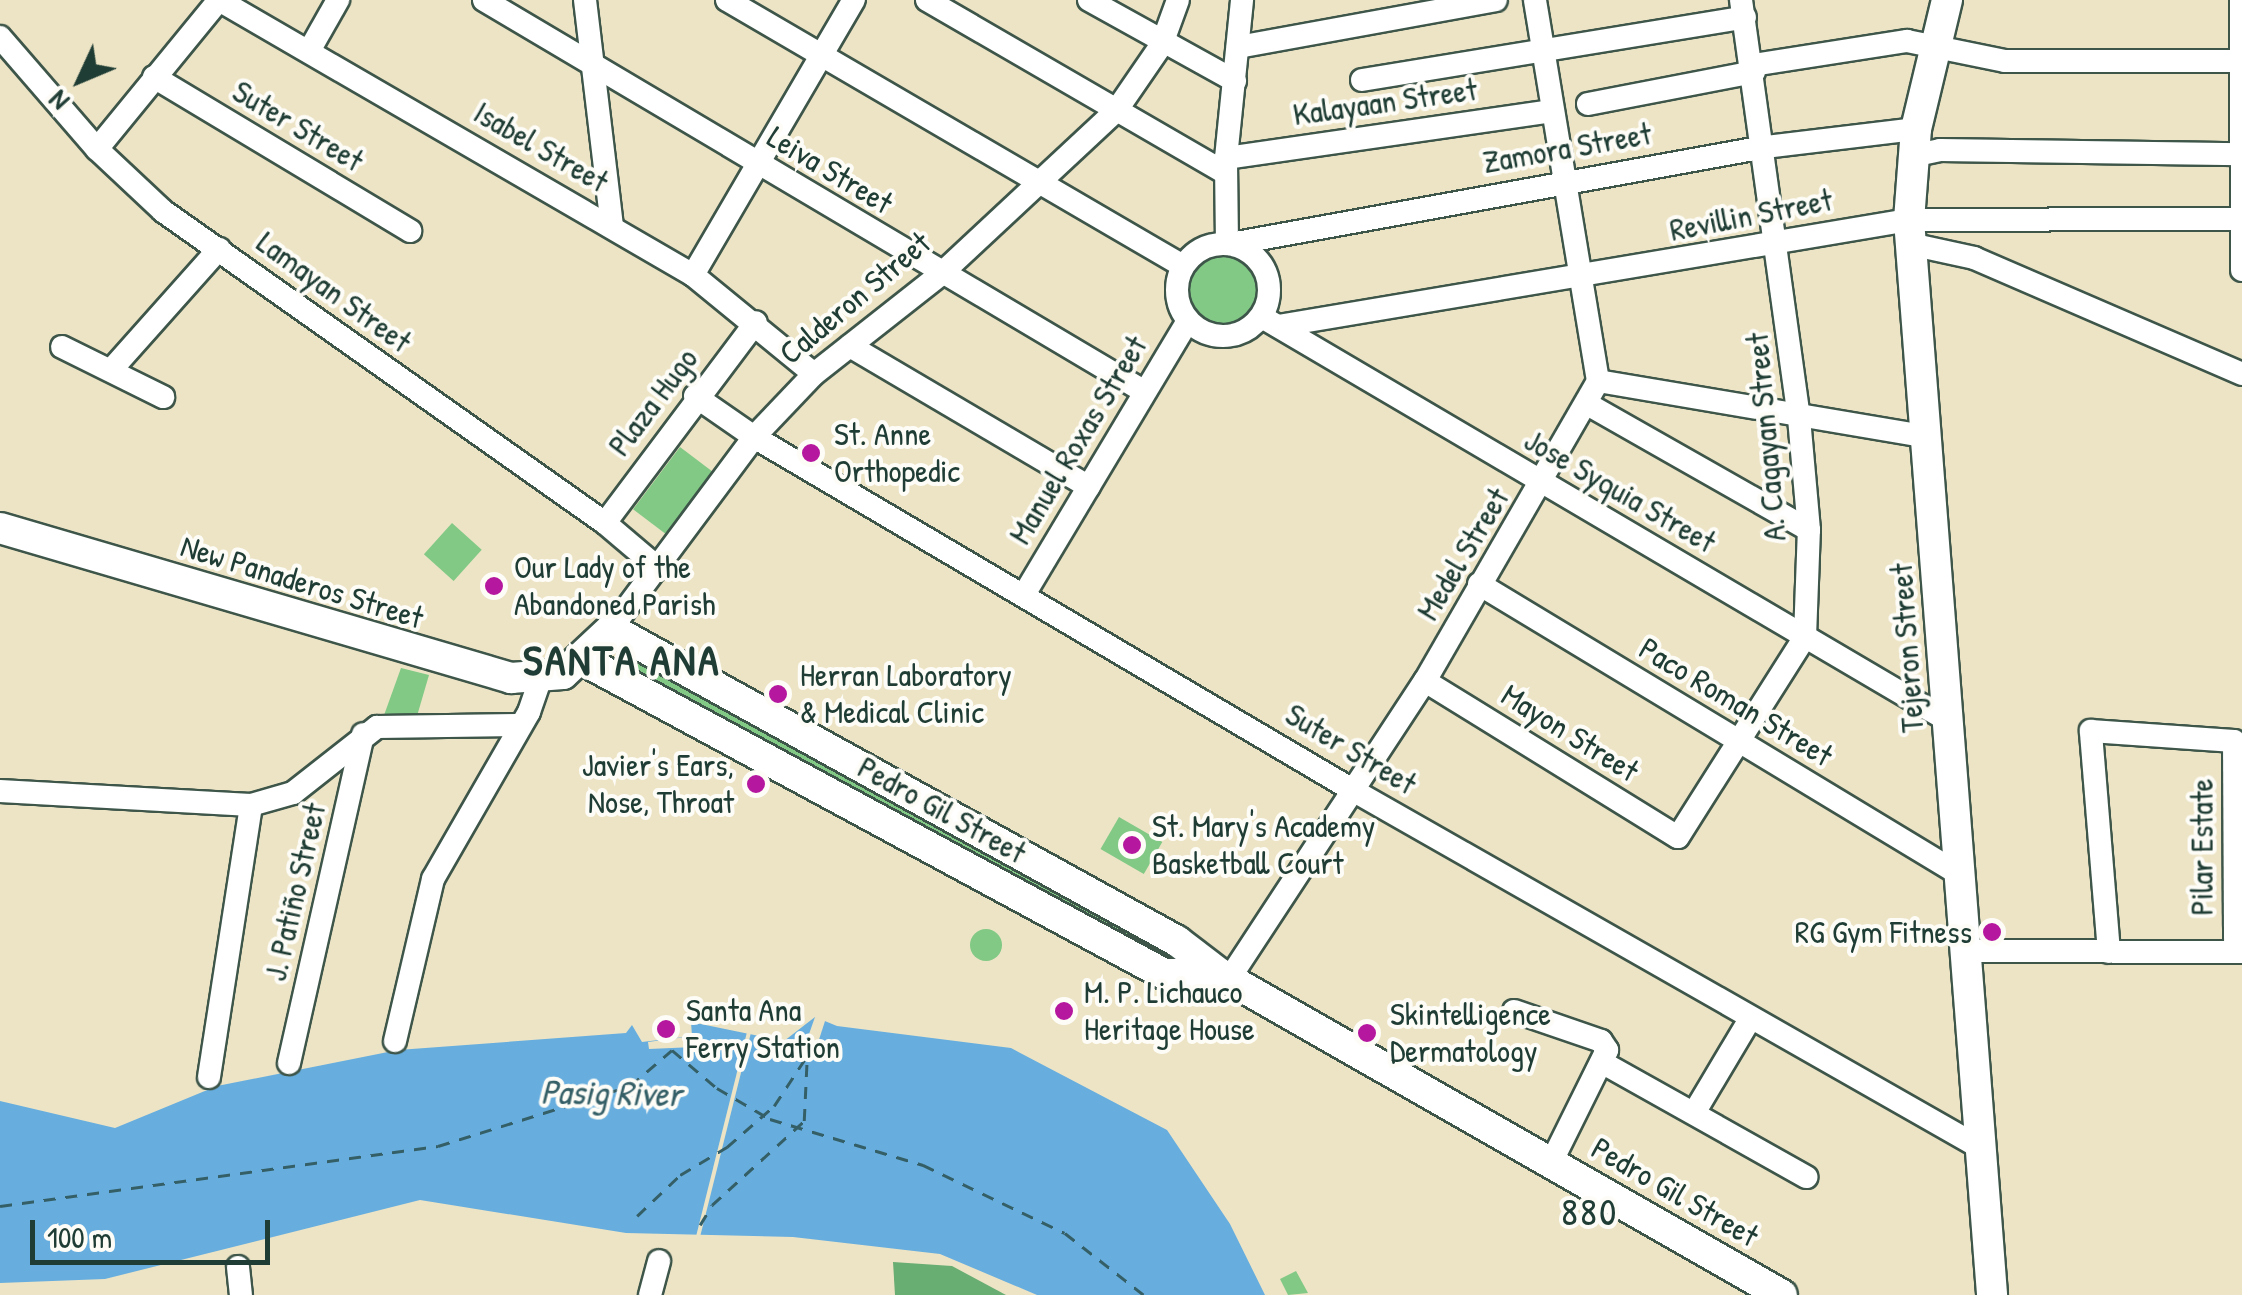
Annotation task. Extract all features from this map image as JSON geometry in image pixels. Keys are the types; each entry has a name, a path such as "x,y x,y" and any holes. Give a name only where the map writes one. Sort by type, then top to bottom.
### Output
{"main road":[{"name":"Tejeron Street","path":"1947,0 1914,143 1910,232 1992,1295"},
{"name":"New Panaderos Street","path":"0,528 419,654 540,680"},
{"name":"Calderon Street","path":"581,659 611,629"},
{"name":"Pedro Gil Street","path":"611,629 1177,942 1225,977 1782,1295"},
{"path":"540,680 563,674 581,659"},
{"name":"Pedro Gil Street","path":"581,659 1164,974 1181,979 1225,977"}],"street":[{"name":"Isabel Street","path":"219,0 693,275 756,322 814,374"},
{"path":"97,149 219,0"},
{"path":"309,51 338,0"},
{"name":"Leiva Street","path":"484,0 1145,392"},
{"path":"585,0 612,225"},
{"path":"727,0 1182,266"},
{"path":"693,275 760,167 854,0"},
{"path":"927,0 1116,111 1226,165"},
{"path":"1090,0 1162,44 1234,81"},
{"name":"Calderon Street","path":"611,629 754,437 814,374 941,274 1116,111 1162,44 1178,0"},
{"path":"1229,244 1226,165 1242,0"},
{"path":"1238,47 1496,0"},
{"name":"Medel Street","path":"1225,977 1356,792 1479,584 1544,484 1589,406 1598,382 1585,279 1535,0"},
{"path":"2241,0 2242,270"},
{"path":"1362,80 1544,51 1743,9"},
{"name":"A. Cagayan Street","path":"1682,836 1805,637 1809,530 1800,418 1780,244 1743,9"},
{"name":"Lamayan Street","path":"0,37 97,149 163,210 605,523 658,568"},
{"path":"1588,104 1754,68 1907,41 1936,50 2006,61 2242,61"},
{"name":"Suter Street","path":"154,77 410,230"},
{"name":"Kalayaan Street","path":"1226,165 1552,111"},
{"name":"Zamora Street","path":"1229,244 1765,147 1914,143 1940,150 2242,154"},
{"name":"Revillin Street","path":"1270,321 1585,279 1780,244 1910,232 2241,220"},
{"path":"1910,232 2242,374"},
{"path":"1229,244 1251,253 1265,270 1270,321 1226,337 1188,321 1176,292 1182,266 1202,249 1229,244"},
{"path":"112,369 219,249"},
{"name":"Manuel Roxas Street","path":"1025,593 1188,321"},
{"name":"Jose Syquia Street","path":"1270,321 1947,720"},
{"name":"Plaza Hugo","path":"605,523 695,396 756,322"},
{"path":"62,346 163,396"},
{"path":"850,346 1088,487"},
{"path":"1598,382 1928,437"},
{"name":"Suter Street","path":"695,396 754,437 1025,593 1356,792 1979,1147"},
{"path":"1589,406 1809,530"},
{"name":"Paco Roman Street","path":"1479,584 1959,874"},
{"path":"395,1040 433,878 540,680"},
{"name":"Mayon Street","path":"1425,681 1682,836"},
{"path":"0,791 251,805 293,793 363,734 402,724 518,725"},
{"name":"Pilar Estate","path":"2109,952 2092,730 2234,741 2238,952"},
{"name":"J. Patiño Street","path":"289,1064 363,734"},
{"path":"210,1077 251,805"},
{"path":"1966,951 2238,952"},
{"path":"1514,1011 1601,1041 1605,1064 1552,1161"},
{"path":"1694,1113 1750,1019"},
{"path":"1605,1064 1806,1177"},
{"path":"650,1295 659,1261"},
{"path":"238,1267 241,1295"}],"green space":[{"path":"1221,256 1246,267 1257,292 1246,317 1221,328 1196,317 1185,292 1196,267"},
{"path":"680,447 714,473 667,535 633,509"},
{"path":"452,523 482,550 454,581 424,554"},
{"path":"636,657 1180,951 1180,971 630,669"},
{"path":"401,668 429,675 417,716 383,718"},
{"name":"St. Mary's Academy Basketball Court","path":"1119,817 1162,842 1144,874 1100,849"},
{"path":"986,929 997,934 1002,945 997,956 986,961 975,956 970,945 975,934"},
{"path":"893,1262 952,1266 1006,1295 895,1295"},
{"path":"1296,1271 1308,1293 1288,1295 1280,1279"}],"water":[{"name":"Pasig River","path":"815,1017 837,1026 1011,1048 1167,1130 1230,1224 1265,1295 1037,1295 940,1254 793,1237 626,1233 420,1200 105,1279 0,1283 0,1101 115,1128 217,1086 398,1050 626,1033 632,1025 642,1042 692,1036 691,1022 784,1041"}],"pier":[{"path":"815,1017 826,1018 813,1058 802,1054"},
{"path":"748,1028 752,1029 699,1242 695,1241"},
{"path":"693,1036 694,1047 649,1049 648,1042"}],"ferry route":[{"path":"0,1206 438,1146 630,1086 672,1050 717,1088 770,1119 923,1165 1065,1233 1144,1295"},
{"path":"637,1216 680,1175 727,1147 774,1106 807,1056"},
{"path":"700,1225 712,1205 804,1121 807,1057"}],"place":[{"name":"St. Anne Orthopedic","path":"811,453"},
{"name":"Our Lady of the Abandoned Parish","path":"494,586"},
{"name":"Herran Laboratory & Medical Clinic","path":"778,694"},
{"name":"Javier's Ears, Nose, Throat","path":"756,784"},
{"name":"St. Mary's Academy Basketball Court","path":"1132,845"},
{"name":"RG Gym Fitness","path":"1992,932"},
{"name":"M. P. Lichauco Heritage House","path":"1064,1011"},
{"name":"Santa Ana Ferry Station","path":"666,1029"},
{"name":"Skintelligence Dermatology","path":"1367,1033"}],"district":[{"name":"SANTA ANA","path":"622,660"},
{"name":"880","path":"1590,1212"}]}
